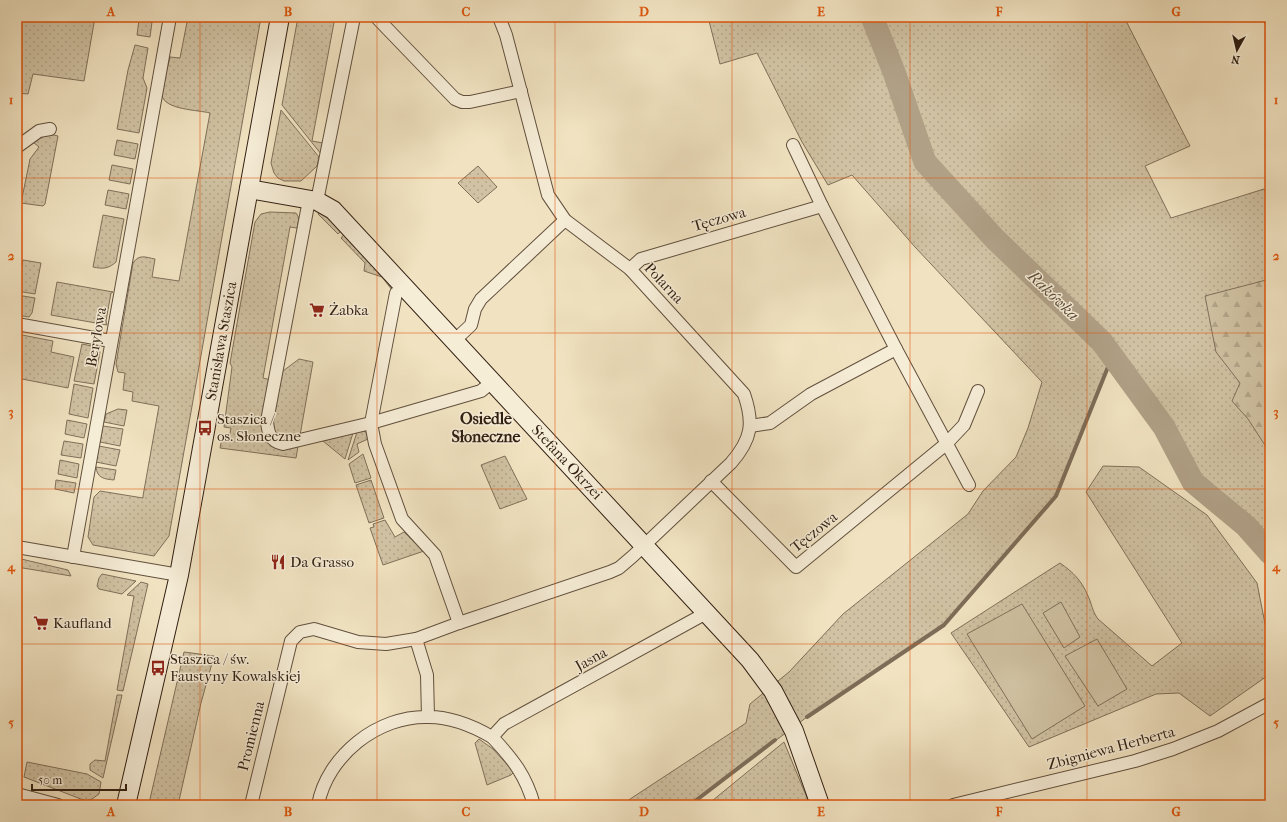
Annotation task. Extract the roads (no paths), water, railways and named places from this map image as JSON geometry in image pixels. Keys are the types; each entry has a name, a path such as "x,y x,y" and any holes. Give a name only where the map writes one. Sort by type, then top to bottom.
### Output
{"street":[{"name":"Berylowa","path":"73,557 170,17"},
{"name":"Stanisława Staszica","path":"126,805 180,575 280,17"},
{"path":"354,17 313,200 267,421 268,431 273,440 283,444 371,423 481,391 492,382"},
{"path":"376,17 455,99 462,102 470,102 521,90"},
{"name":"Polarna","path":"300,632 314,629 358,642 386,644 416,639 619,568 740,452 750,426 750,412 744,394 630,269 565,220 548,195 506,35 499,17"},
{"path":"17,147 39,131 50,130"},
{"path":"793,145 822,206 896,349 969,485"},
{"name":"Stefana Okrzei","path":"249,189 313,200 333,210 455,340 492,382 645,544 750,660 773,691 794,731 820,805"},
{"name":"Tęczowa","path":"630,269 641,259 822,206"},
{"path":"455,340 471,325 474,308 481,299 565,220"},
{"path":"405,287 396,293 371,423 375,444 402,519 435,555 459,623"},
{"path":"17,324 111,341"},
{"path":"750,426 770,423 811,394 896,349"},
{"name":"Tęczowa","path":"711,481 796,568 946,444 964,425 978,391"},
{"path":"17,547 180,575"},
{"name":"Jasna","path":"492,737 504,724 708,612"},
{"name":"Promienna","path":"250,805 291,641 300,632"},
{"path":"416,639 427,675 428,716"},
{"name":"Zbigniewa Herberta","path":"953,805 1135,761 1173,749 1218,731 1270,703"},
{"path":"318,805 320,795 330,773 346,752 365,736 387,725 408,719 428,716 462,723 492,737 507,753 524,777 534,805"},
{"path":"17,794 58,805"}],"waterway":[{"name":"Rakówka","path":"872,17 894,72 925,162 994,238 1102,342 1164,427 1193,482 1246,526 1270,553"},
{"path":"807,717 944,625 1056,496 1112,357"},
{"path":"690,805 775,740"}],"place":[{"name":"Żabka","path":"317,310"},
{"name":"Staszica / os. Słoneczne","path":"205,428"},
{"name":"Da Grasso","path":"278,562"},
{"name":"Kaufland","path":"41,623"},
{"name":"Staszica / św. Faustyny Kowalskiej","path":"158,668"}],"district":[{"name":"Osiedle Słoneczne","path":"486,427"}]}
